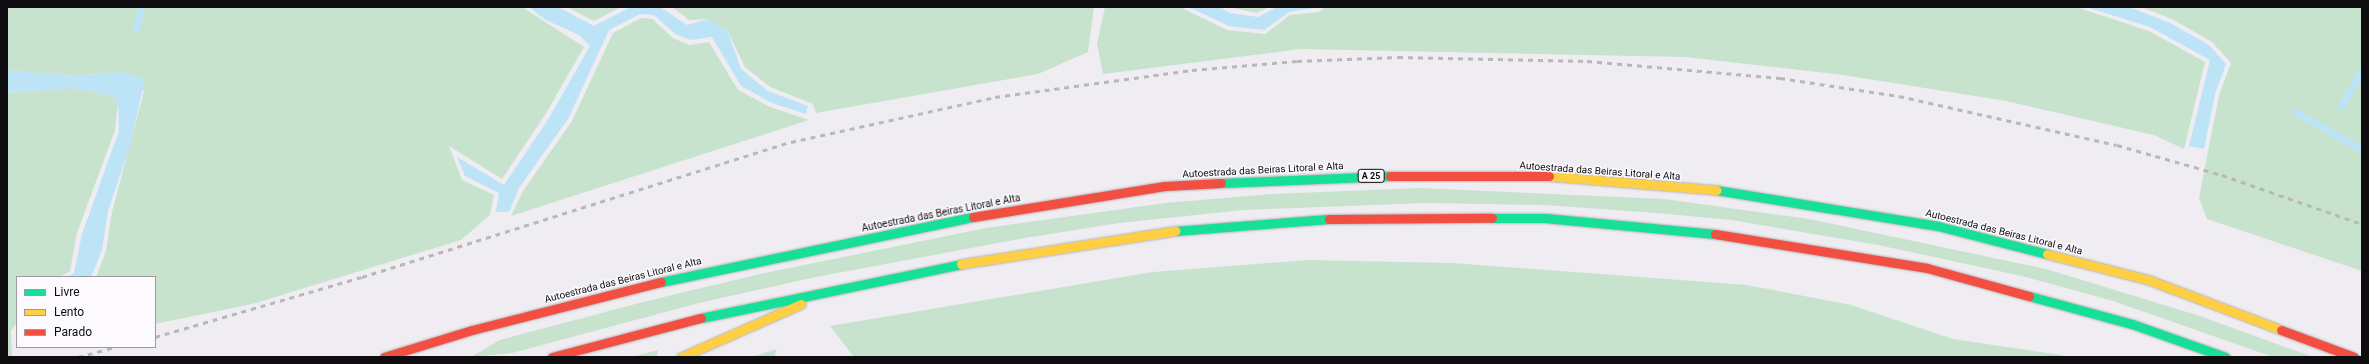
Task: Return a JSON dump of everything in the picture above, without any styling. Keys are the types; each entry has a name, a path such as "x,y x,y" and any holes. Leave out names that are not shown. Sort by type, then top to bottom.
{"highway":[{"name":"Autoestrada das Beiras Litoral e Alta","path":"384,357 472,330 719,267 987,214 1165,186 1360,176 1541,175 1744,194 1938,226 2149,280 2354,357"},
{"path":"552,357 729,310 1004,255 1171,231 1360,217 1545,218 1737,236 1927,268 2132,324 2225,357"},
{"path":"681,357 831,290"}],"green space":[{"path":"7,7 522,7 584,47 545,115 502,179 449,146 462,180 494,195 490,215 461,240 252,304 156,324 156,276 96,276 106,251 112,212 144,91 122,72 74,76 7,70"},
{"path":"567,7 621,7 594,21"},
{"path":"672,7 1094,7 1088,52 1038,74 816,113 813,104 770,87 745,67 727,30 708,19 689,20"},
{"path":"1105,7 1180,7 1227,30 1265,34 1290,15 1319,12 1326,7 2076,7 2149,31 2205,62 2184,149 2154,135 2006,101 1843,75 1685,57 1301,49 1103,74 1097,44"},
{"path":"1228,7 1269,7 1257,13"},
{"path":"2141,7 2362,7 2362,271 2207,219 2199,198 2219,95 2231,63 2212,42 2172,19"},
{"path":"641,18 652,19 673,38 689,45 709,42 738,90 770,107 809,120 511,216 523,191 572,121 613,33"},
{"path":"69,88 111,95 118,102 115,130 77,233 70,271 62,276 16,276 16,324 11,331 12,357 7,357 7,93"},
{"path":"1419,188 1664,199 1809,219 2046,269 2200,316 2313,357 2273,357 2113,301 2022,276 1878,245 1731,220 1656,213 1546,205 1425,203 1244,210 1119,223 1025,238 816,277 699,303 512,353 471,357 500,340 643,302 760,274 986,228 1165,203 1273,194"},
{"path":"1307,260 1452,263 1747,285 1851,305 1953,339 2074,357 854,357 830,326 1153,272"},
{"path":"777,349 774,357 751,357"},
{"path":"658,350 657,357 632,357"}],"water":[{"path":"529,7 558,7 594,26 631,7 660,7 687,25 708,19 727,30 741,69 768,91 808,106 806,114 772,103 741,86 712,37 690,40 675,34 654,15 640,14 609,30 568,119 519,188 509,212 496,212 499,193 465,176 457,157 504,185 549,118 590,46 579,35 546,20"},
{"path":"1189,7 1220,7 1230,13 1258,17 1277,7 1319,7 1289,12 1264,30 1229,26"},
{"path":"2086,7 2129,7 2170,23 2209,45 2226,64 2215,94 2204,149 2189,146 2210,60 2150,27"},
{"path":"7,70 74,76 122,72 145,79 129,149 108,211 102,250 91,276 70,276 74,273 82,234 119,131 118,102 111,95 69,88 7,93"}],"waterway":[{"path":"136,29 141,7"},
{"path":"2341,106 2362,70"},
{"path":"2296,112 2362,150"}],"railway":[{"path":"156,337 362,277 791,142 995,97 1192,70 1297,61 1398,57 1587,61 1780,78 1899,96 2117,145 2222,175 2362,224"},
{"path":"78,357 112,348"}],"traffic: fast":[{"path":"1221,183 1390,176"},
{"path":"1716,190 1938,226 2047,254"},
{"path":"661,282 973,217"},
{"path":"1492,218 1545,218 1715,234"},
{"path":"1175,231 1329,219"},
{"path":"701,318 961,264"},
{"path":"2029,296 2132,324 2225,357"}],"traffic: slow":[{"path":"1549,176 1716,190"},
{"path":"961,264 1175,231"},
{"path":"2047,254 2149,280 2281,330"},
{"path":"681,357 801,304"}],"traffic: jam":[{"path":"1390,176 1549,176"},
{"path":"973,217 1165,186 1221,183"},
{"path":"1329,219 1492,218"},
{"path":"1715,234 1927,268 2029,296"},
{"path":"384,357 472,330 661,282"},
{"path":"552,357 701,318"},
{"path":"2281,330 2354,357"}]}
